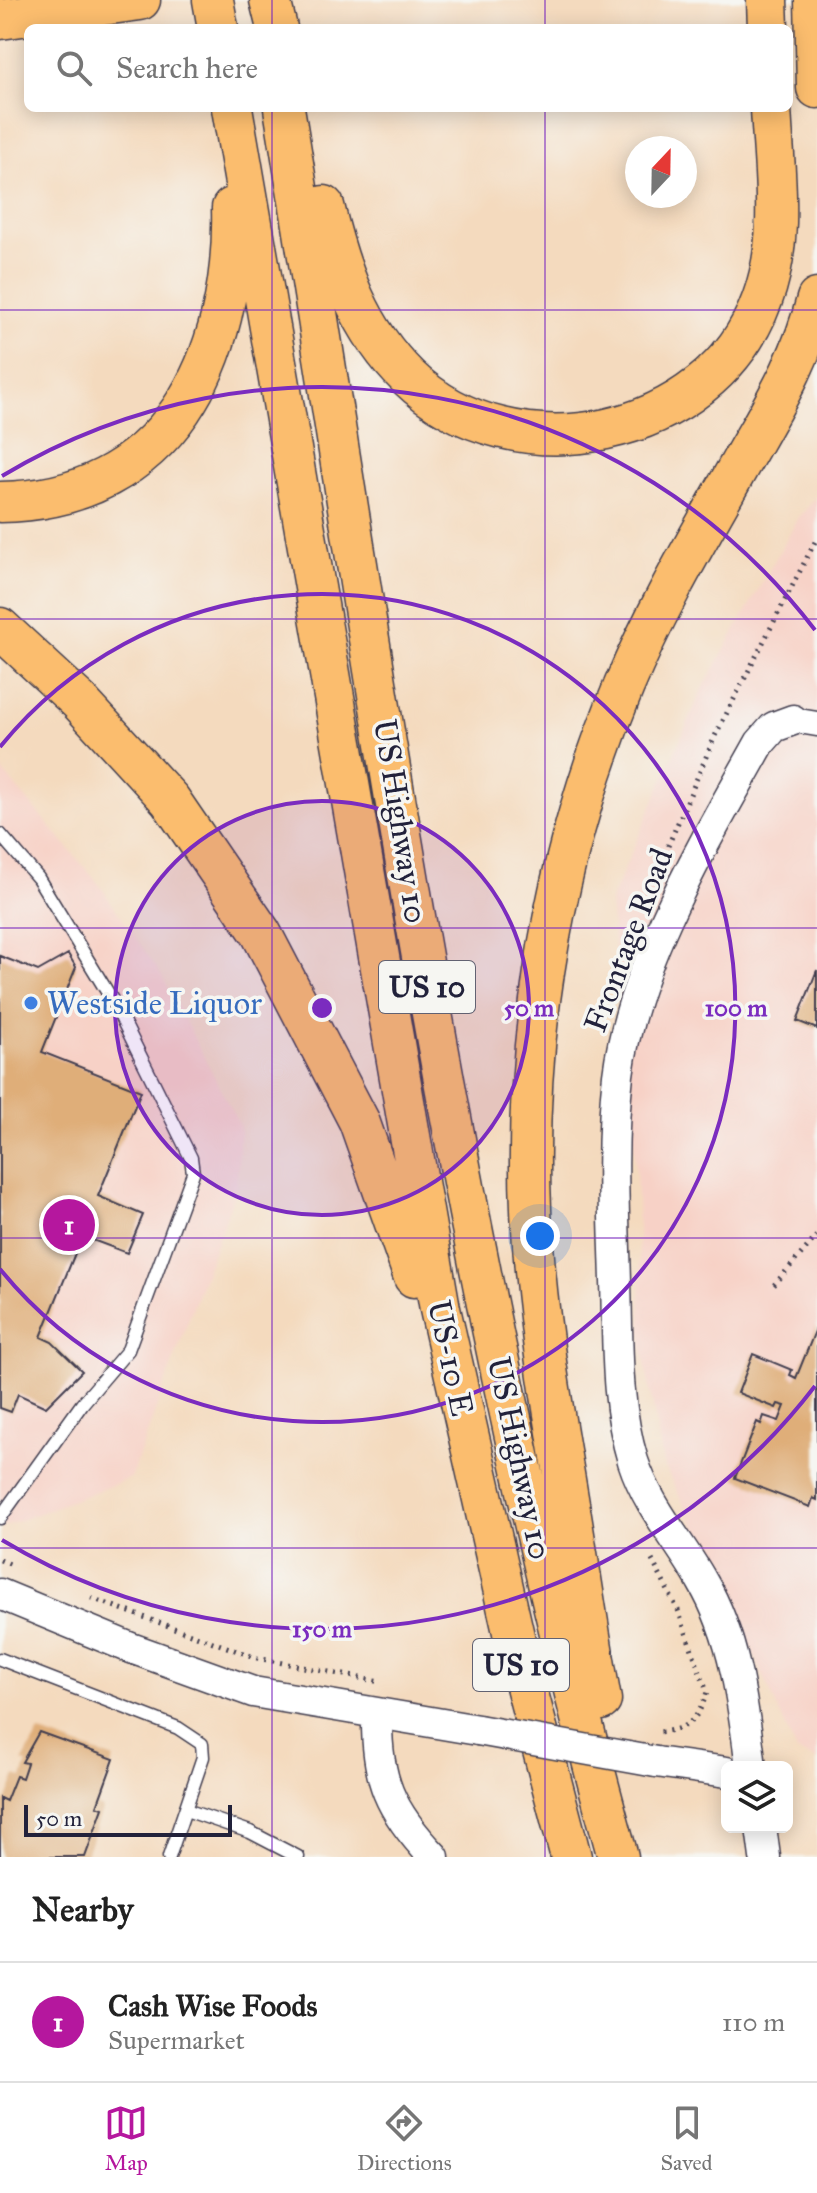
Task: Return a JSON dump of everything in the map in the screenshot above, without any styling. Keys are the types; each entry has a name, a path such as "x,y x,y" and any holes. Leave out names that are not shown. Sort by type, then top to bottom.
{"highway":[{"path":"213,0 217,24"},
{"path":"268,0 271,24"},
{"path":"268,0 276,24"},
{"path":"767,0 768,24"},
{"path":"815,0 817,88"},
{"path":"0,19 132,1"},
{"path":"0,502 44,498 103,478 132,462 155,441 197,390 221,323 230,275 233,210 225,112"},
{"name":"US Highway 10","path":"233,112 361,853"},
{"name":"US Highway 10","path":"285,112 427,991 506,1405 582,1723 618,1857"},
{"path":"299,112 344,278 365,323 388,355 409,378 460,413 523,433 554,436 611,430 663,409 713,372 750,326 769,280 774,253 771,112"},
{"path":"631,1857 594,1659 535,1269 531,1117 540,991 549,936 575,824 617,704 664,600 782,396 806,344 817,299"},
{"path":"0,628 79,701 170,800 238,898 287,978 359,1121 427,1316 476,1472"},
{"name":"US-10 E","path":"361,853 420,1202 476,1472 520,1663 571,1857"}],"street":[{"name":"Frontage Road","path":"750,1761 744,1710 731,1653 717,1613 704,1583 650,1501 620,1412 614,1234 616,1109 626,1033 681,890 760,743 774,727 805,722"},
{"path":"0,1594 220,1682 253,1692 721,1771"},
{"path":"377,1715 376,1758 387,1793 434,1857"},
{"path":"762,1833 765,1857"}],"lane":[{"path":"0,834 38,878 114,1003 191,1158 193,1173 128,1350 82,1404 0,1518"},
{"path":"0,1659 193,1735 202,1744 203,1757 169,1857"},
{"path":"186,1810 250,1832 298,1857"}],"path":[{"path":"664,857 703,761 817,538"},
{"path":"774,1285 817,1236"},
{"path":"648,1552 678,1610 707,1692 693,1723 678,1730 649,1732"},
{"path":"0,1560 25,1571"},
{"path":"90,1597 257,1658 389,1684"}],"shaded area":[{"path":"817,497 817,1760 797,1752 710,1557 663,1463 642,1345 636,1170 610,902 701,692 799,517"},
{"path":"0,768 98,883 162,976 240,1126 237,1186 131,1478 0,1528"}],"building":[{"path":"68,954 76,967 42,1052 141,1091 98,1196 143,1215 127,1253 82,1236 41,1337 52,1342 82,1371 46,1407 18,1394 11,1412 0,1408 0,956 38,971"},
{"path":"817,970 817,1029 797,1021"},
{"path":"817,1326 817,1500 813,1498 810,1507 735,1478 757,1422 761,1424 764,1416 779,1421 785,1406 778,1404 776,1408 738,1393 753,1354 792,1370 790,1375 796,1378"},
{"path":"39,1732 114,1759 97,1806 103,1808 85,1857 0,1857 0,1798 6,1801 16,1776 22,1778 27,1763 22,1762"}],"place":[{"name":"Westside Liquor","path":"31,1003"},
{"name":"Cash Wise Foods","path":"69,1225"}]}
